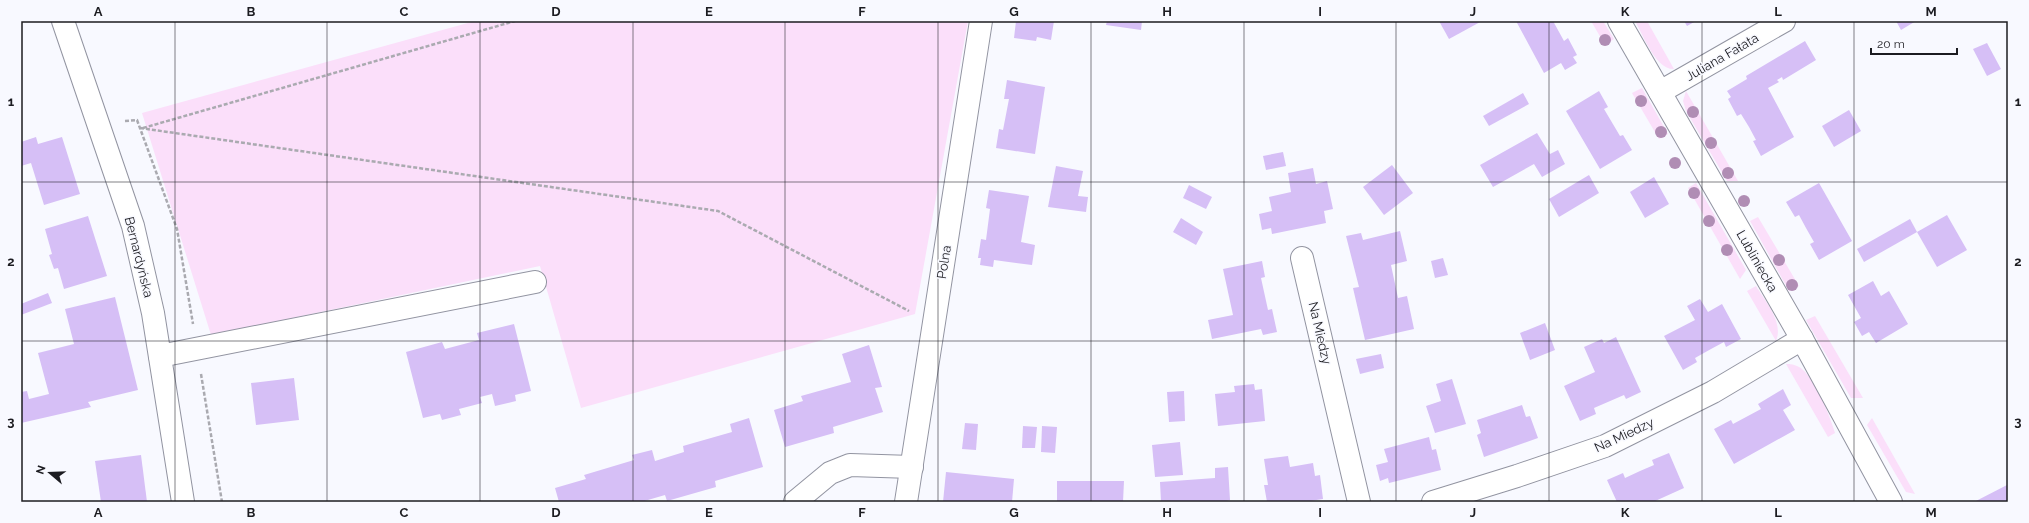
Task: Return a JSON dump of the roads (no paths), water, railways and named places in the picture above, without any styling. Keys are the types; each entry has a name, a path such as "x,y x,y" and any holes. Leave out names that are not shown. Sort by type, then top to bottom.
{"street":[{"name":"Bernardyńska","path":"63,21 133,226 153,313 183,502"},
{"name":"Polna","path":"906,502 981,21"},
{"name":"Lubliniecka","path":"1619,21 1802,339 1891,502"},
{"name":"Juliana Fałata","path":"1660,92 1784,21"},
{"name":"Na Miedzy","path":"1302,258 1359,502"},
{"path":"160,356 535,282"},
{"name":"Na Miedzy","path":"1433,502 1517,476 1605,446 1713,392 1802,339"},
{"path":"795,502 830,473 850,465 912,467"}]}
